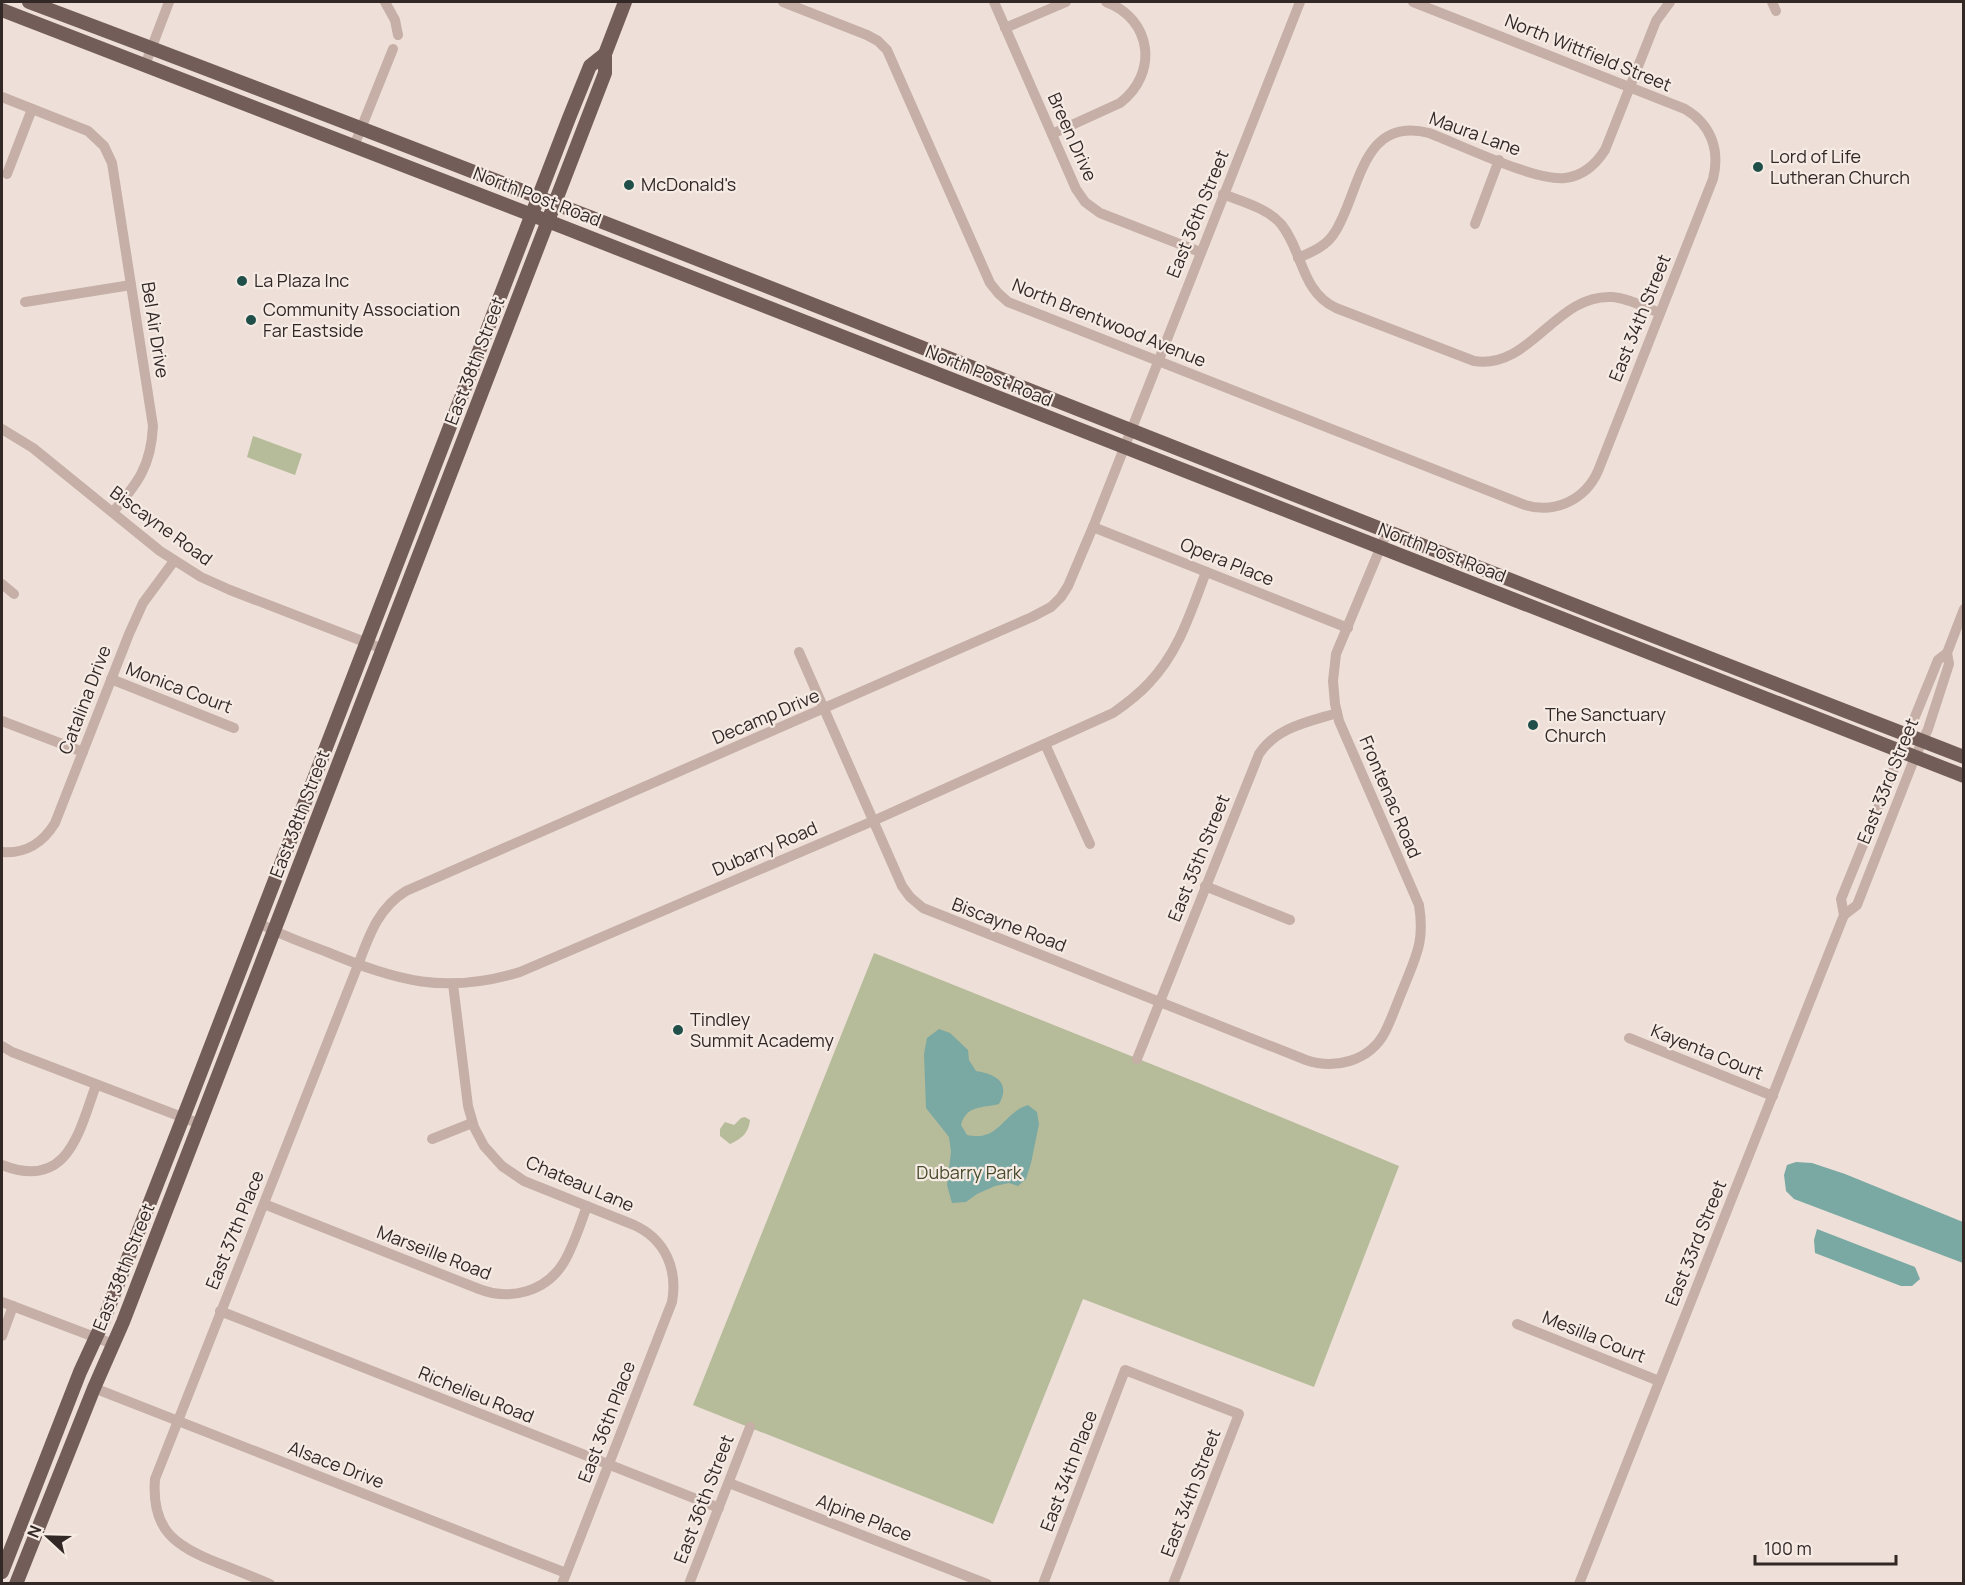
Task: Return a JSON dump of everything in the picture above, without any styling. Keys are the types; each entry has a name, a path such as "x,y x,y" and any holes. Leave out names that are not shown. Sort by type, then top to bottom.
{"main road":[{"name":"North Post Road","path":"29,2 538,198 1128,440 1380,548 1964,776"},
{"name":"East 38th Street","path":"16,1584 200,1124 549,221 605,73 605,54 626,2"},
{"name":"North Post Road","path":"2,10 549,221 1128,440 1387,532 1964,757"},
{"name":"East 38th Street","path":"2,1572 259,923 590,66 605,54"}],"street":[{"path":"145,66 169,2"},
{"path":"385,2 395,20 398,34"},
{"name":"North Brentwood Avenue","path":"783,2 871,37 890,53 990,283 998,293 1015,306 1525,505 1551,508 1568,503"},
{"name":"Breen Drive","path":"994,2 1076,189 1090,207 1200,252"},
{"path":"1005,28 1066,2"},
{"path":"1052,134 1120,103 1140,81 1146,57 1141,34 1129,16 1106,2"},
{"name":"East 36th Street","path":"1128,440 1300,2"},
{"name":"North Wittfield Street","path":"1413,2 1689,111 1698,118 1710,134"},
{"path":"1630,87 1656,21 1670,2"},
{"path":"354,146 393,49"},
{"name":"Maura Lane","path":"1298,258 1318,249 1334,234 1372,148 1390,135 1405,131 1425,131 1543,177 1564,178 1588,169 1600,157 1609,142 1630,87"},
{"path":"2,97 32,109 7,174"},
{"name":"Bel Air Drive","path":"32,109 92,134 110,157 113,169 153,435 144,471 112,512"},
{"name":"East 34th Street","path":"1568,503 1586,490 1596,475 1713,180 1717,159 1710,134"},
{"path":"1475,224 1499,160"},
{"path":"1223,194 1273,216 1286,232 1315,292 1331,306 1474,361 1492,362 1510,356 1572,307 1592,299 1617,298 1660,313"},
{"path":"26,302 131,285"},
{"name":"Biscayne Road","path":"2,429 33,448 174,561 221,587 383,649"},
{"name":"Decamp Drive","path":"358,965 377,919 390,902 406,891 1044,612 1061,597 1068,586 1128,440"},
{"name":"Opera Place","path":"1093,527 1348,628"},
{"name":"Frontenac Road","path":"1351,1061 1371,1049 1385,1031 1419,948 1422,926 1419,905 1337,713 1333,681 1339,646 1387,532"},
{"name":"Catalina Drive","path":"2,852 27,849 42,840 55,823 143,603 174,561"},
{"name":"Dubarry Road","path":"259,923 358,965 409,981 453,984 484,981 520,972 873,820 1113,713 1147,686 1164,666 1179,639 1206,572"},
{"path":"2,584 14,594"},
{"name":"East 33rd Street","path":"1844,915 1841,899 1938,660 1947,653 1964,609"},
{"name":"Biscayne Road","path":"799,652 902,886 910,897 923,908 1310,1062 1328,1065 1351,1061"},
{"name":"East 33rd Street","path":"1579,1584 1844,915 1857,905 1922,741 1949,664 1947,653"},
{"name":"Monica Court","path":"111,679 234,728"},
{"name":"East 35th Street","path":"1137,1059 1261,751 1288,728 1337,713"},
{"path":"2,721 83,752"},
{"path":"1045,744 1090,844"},
{"path":"1205,886 1290,920"},
{"name":"East 37th Place","path":"270,1584 184,1548 168,1533 156,1510 154,1488 156,1475 358,965"},
{"name":"Chateau Lane","path":"453,984 468,1106 472,1123 484,1146 509,1172 532,1185 634,1225 649,1234 662,1247 673,1271"},
{"name":"Kayenta Court","path":"1629,1038 1773,1096"},
{"path":"2,1046 96,1085 200,1124"},
{"path":"2,1165 16,1170 34,1171 46,1168 65,1156 73,1146 96,1085"},
{"path":"432,1139 472,1123"},
{"name":"Marseille Road","path":"264,1204 479,1289 505,1295 530,1290 546,1282 555,1273 568,1255 587,1206"},
{"name":"East 36th Place","path":"564,1578 672,1302 673,1271"},
{"path":"2,1302 113,1344"},
{"path":"2,1336 13,1306"},
{"name":"Richelieu Road","path":"220,1311 719,1508"},
{"name":"Mesilla Court","path":"1516,1324 1659,1381"},
{"name":"East 34th Street","path":"1125,1370 1239,1414 1173,1584"},
{"name":"East 34th Place","path":"1043,1584 1125,1370"},
{"name":"Alsace Drive","path":"94,1388 564,1578"},
{"name":"East 36th Street","path":"689,1584 750,1427"},
{"name":"Alpine Place","path":"729,1482 987,1584"}],"green space":[{"path":"253,436 302,454 295,475 247,457"},
{"name":"Dubarry Park","path":"874,953 1399,1166 1314,1387 1083,1299 993,1524 693,1405"},
{"path":"745,1117 750,1120 749,1124 746,1132 738,1140 730,1144 720,1136 720,1129 725,1122 734,1125"}],"water":[{"path":"939,1029 950,1033 968,1050 969,1060 976,1071 990,1074 1002,1085 1002,1097 999,1104 976,1108 963,1119 961,1125 967,1135 978,1136 994,1131 1012,1114 1028,1105 1037,1112 1039,1124 1031,1163 1026,1179 1018,1186 1009,1183 995,1186 966,1202 952,1203 947,1185 951,1152 949,1137 926,1108 924,1054 927,1038"},
{"path":"1796,1162 1812,1163 1845,1174 1963,1222 1963,1263 1794,1199 1786,1191 1784,1175 1787,1165"},
{"path":"1817,1229 1915,1267 1920,1279 1912,1286 1901,1286 1815,1253 1814,1240"}],"place":[{"name":"Lord of Life Lutheran Church","path":"1758,167"},
{"name":"McDonald's","path":"629,185"},
{"name":"La Plaza Inc","path":"242,281"},
{"name":"Community Association Far Eastside","path":"251,320"},
{"name":"The Sanctuary Church","path":"1533,725"},
{"name":"Tindley Summit Academy","path":"678,1030"}]}
